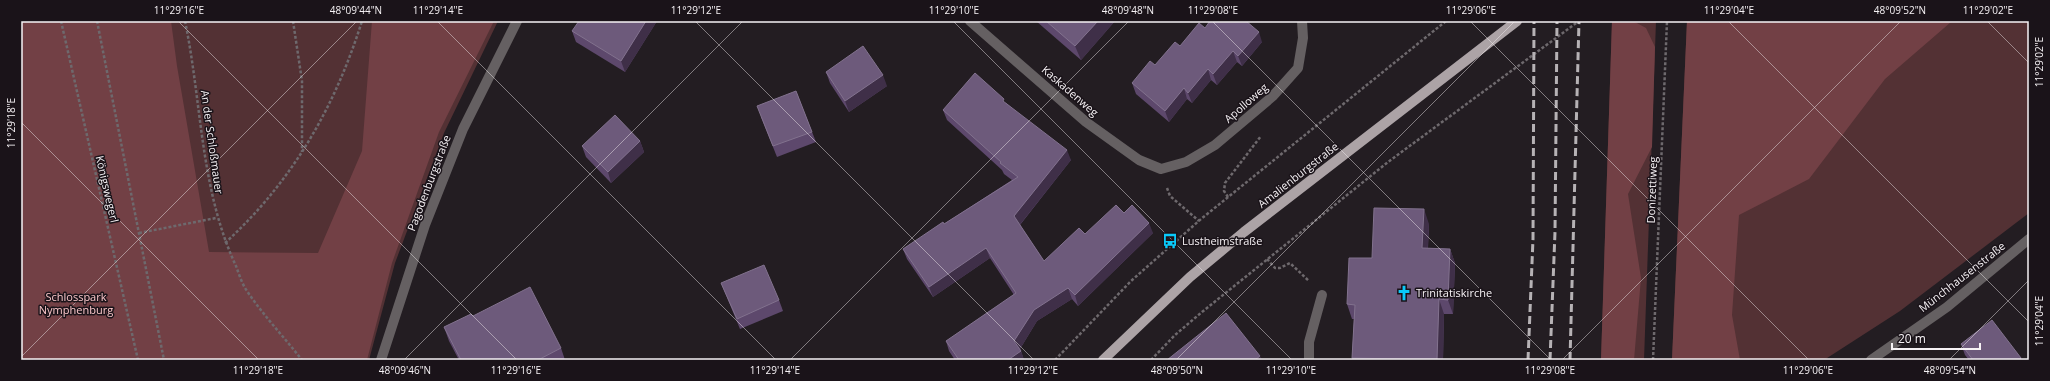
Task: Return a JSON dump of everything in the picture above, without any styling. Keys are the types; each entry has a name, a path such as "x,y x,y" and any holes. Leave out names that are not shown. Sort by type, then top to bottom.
{"main road":[{"name":"Amalienburgstraße","path":"1103,360 1190,277 1244,232 1517,21"}],"street":[{"name":"Pagodenburgstraße","path":"381,360 425,225 463,129 517,21"},
{"name":"Kaskadenweg","path":"970,21 1086,122 1139,160 1161,168"},
{"name":"Apolloweg","path":"1161,168 1186,162 1215,145 1273,96 1298,68 1303,38 1302,21"},
{"name":"Münchhausenstraße","path":"1871,360 1947,306 2029,239"},
{"path":"1309,360 1309,342 1322,294"}],"path":[{"name":"Königswegerl","path":"61,21 138,360"},
{"path":"97,21 164,360"},
{"name":"An der Schloßmauer","path":"186,21 193,61 205,164 216,218 225,243 247,291 302,360"},
{"path":"293,21 302,81 302,153"},
{"path":"225,243 244,225 280,184 312,139 334,95 352,52 362,21"},
{"path":"1055,360 1131,281 1199,221 1446,21"},
{"path":"1151,360 1175,335 1267,258 1388,162 1579,21"},
{"name":"Donizettiweg","path":"1653,360 1667,21"},
{"path":"1228,197 1224,191 1225,183 1265,130"},
{"path":"1161,168 1170,196 1199,221"},
{"path":"139,234 216,218"},
{"path":"1267,258 1275,268 1280,268 1290,262 1322,294"}],"green space":[{"name":"Schlosspark Nymphenburg","path":"21,21 498,21 444,133 395,263 369,360 21,360"},
{"name":"Schlosspark Nymphenburg","path":"21,21 171,21 177,66 209,252 318,253 362,151 372,21 494,21 439,132 392,263 367,360 21,360"},
{"path":"1612,21 1656,21 1644,360 1601,360"},
{"path":"1612,21 1633,21 1646,28 1655,47 1652,147 1628,194 1641,278 1634,360 1601,360"},
{"path":"1687,21 2029,21 2029,213 1900,311 1824,360 1672,360"},
{"path":"1687,21 1951,22 1885,79 1809,179 1739,215 1732,315 1740,360 1672,360"}],"building":[{"path":"579,21 646,21 621,61 572,31"},
{"path":"1046,21 1098,21 1075,46"},
{"path":"1210,21 1246,21 1259,32 1238,56 1233,51 1213,74 1208,69 1188,93 1184,88 1165,111 1132,83 1150,61 1155,65 1175,42 1180,46 1199,23 1205,28"},
{"path":"863,46 883,75 845,101 826,72"},
{"path":"975,73 1004,99 1003,101 1067,150 1014,216 1044,261 1079,228 1085,234 1116,205 1124,213 1132,205 1149,223 1075,295 1068,288 1034,310 1014,341 1021,351 1008,360 959,360 946,341 1016,293 986,248 929,287 903,249 943,222 944,224 1018,177 1000,163 1001,162 943,110"},
{"path":"796,91 812,132 773,146 757,106"},
{"path":"615,115 640,141 608,172 582,146"},
{"path":"1374,208 1424,209 1422,248 1450,249 1448,300 1439,299 1437,360 1352,358 1355,305 1347,304 1349,258 1372,258"},
{"path":"764,265 779,300 737,319 721,283"},
{"path":"530,287 561,348 538,360 461,360 444,327 471,314 473,316"},
{"path":"1226,313 1260,356 1255,360 1167,360"},
{"path":"1992,320 2021,358 2019,360 1973,360 1961,344"}],"railway":[{"path":"1528,360 1533,239 1534,21"},
{"path":"1550,360 1555,232 1557,21"},
{"path":"1570,360 1579,21"}],"place":[{"name":"Lustheimstraße","path":"1170,241"},
{"name":"Trinitatiskirche","path":"1404,293"}]}
